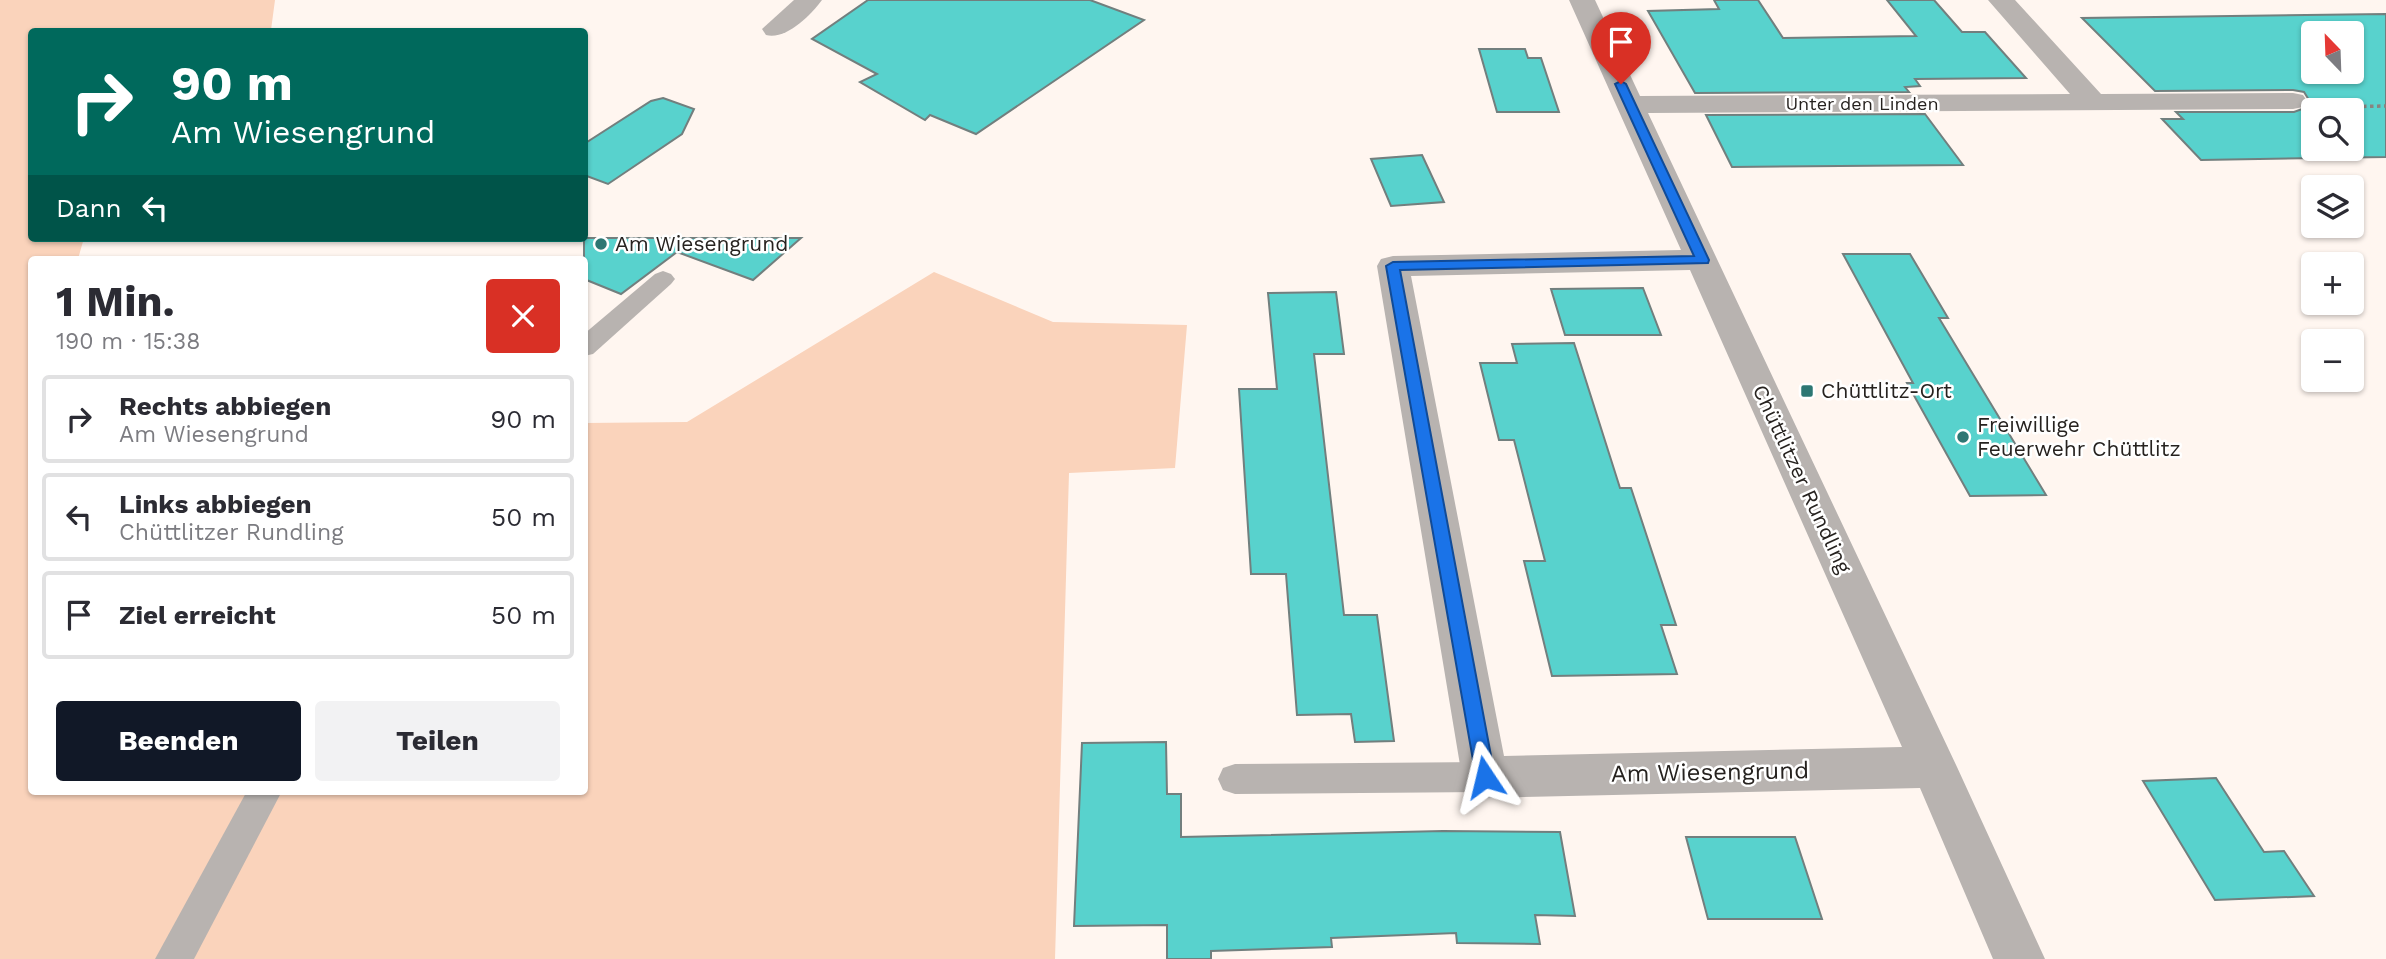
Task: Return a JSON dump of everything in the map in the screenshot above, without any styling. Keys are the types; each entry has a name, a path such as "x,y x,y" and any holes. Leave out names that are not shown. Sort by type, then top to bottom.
{"street":[{"path":"775,29 809,0"},
{"name":"Chüttlitzer Rundling","path":"1583,0 2019,959"},
{"path":"2001,0 2093,102"},
{"name":"Unter den Linden","path":"1630,105 2293,101"},
{"path":"1485,777 1393,266 1703,260"},
{"name":"Am Wiesengrund","path":"1485,777 1934,767"}],"lane":[{"path":"588,345 663,279"},
{"name":"Am Wiesengrund","path":"1235,779 1485,777"},
{"path":"174,959 263,795"}],"path":[{"path":"2293,101 2317,107 2386,106"}],"shaded area":[{"path":"0,0 275,0 271,28 28,28 28,242 83,242 79,256 28,256 28,795 588,795 588,423 687,422 934,272 1053,322 1187,325 1175,468 1069,473 1055,959 0,959"}],"building":[{"path":"868,0 1090,0 1144,20 976,134 930,115 925,120 860,82 877,74 812,39"},
{"path":"1714,0 1758,0 1783,38 1916,36 1887,0 1934,0 1962,32 1985,32 2026,78 1915,79 1920,86 1905,87 1909,92 1695,93 1648,11 1719,9"},
{"path":"2386,14 2386,157 2364,157 2364,98 2308,98 2304,92 2293,90 2155,91 2082,18"},
{"path":"1479,49 1525,49 1528,58 1541,58 1559,112 1497,112"},
{"path":"663,98 694,109 682,134 608,184 588,176 588,141 651,101"},
{"path":"2301,109 2301,158 2201,160 2162,119 2183,119 2176,112 2294,112"},
{"path":"1925,114 1963,165 1732,167 1706,115"},
{"path":"1422,155 1444,202 1391,206 1371,159"},
{"path":"588,238 801,238 753,280 677,252 621,294 588,281 588,256 584,256 584,242 588,242"},
{"path":"1843,254 1910,254 1948,318 1939,318 2046,495 1970,496 1907,383 1913,383"},
{"path":"1643,288 1661,335 1565,335 1551,289"},
{"path":"1336,292 1344,354 1314,354 1344,615 1377,615 1394,741 1355,742 1351,714 1297,715 1286,574 1251,574 1239,389 1277,389 1268,293"},
{"path":"1574,343 1620,488 1631,488 1676,625 1661,625 1677,674 1552,676 1524,561 1545,561 1514,440 1499,440 1480,363 1517,363 1512,344"},
{"path":"1166,742 1167,794 1181,794 1181,837 1443,831 1560,832 1575,916 1535,915 1540,944 1457,943 1456,933 1331,938 1332,947 1211,951 1211,959 1167,959 1167,925 1074,926 1082,743"},
{"path":"2216,778 2264,852 2284,851 2314,896 2215,900 2143,781"},
{"path":"1686,837 1795,837 1822,919 1708,919"}],"place":[{"name":"Am Wiesengrund","path":"601,244"},
{"name":"Chüttlitz-Ort","path":"1807,391"},
{"name":"Freiwillige Feuerwehr Chüttlitz","path":"1963,437"}],"route":[{"path":"1485,777 1393,266 1703,260 1621,84"}]}
